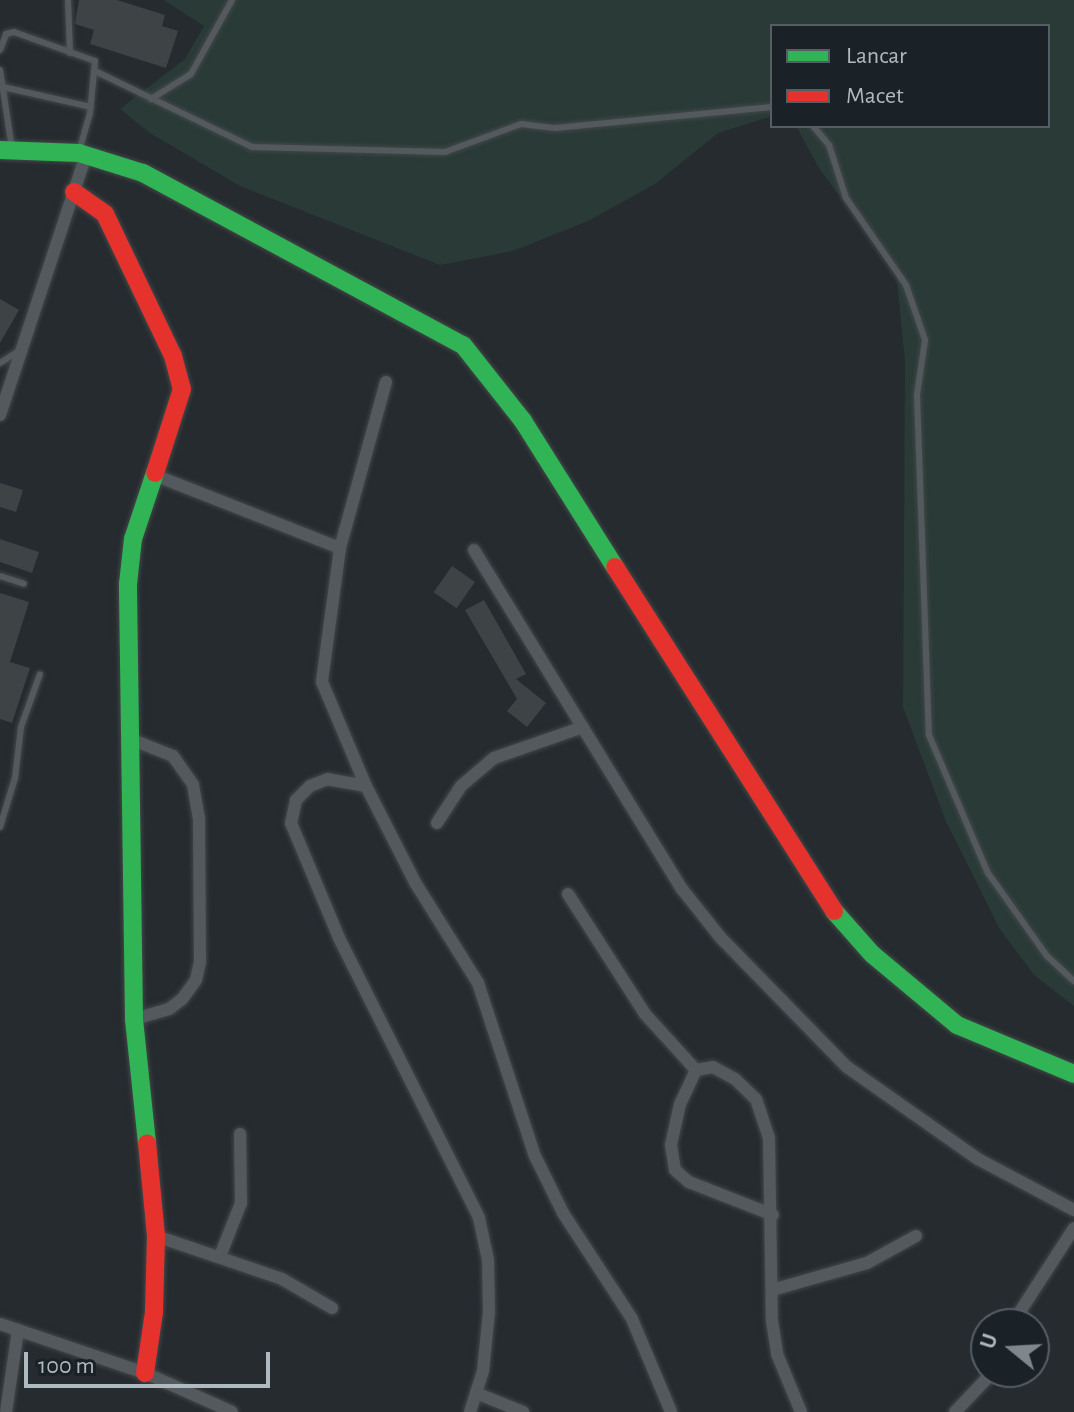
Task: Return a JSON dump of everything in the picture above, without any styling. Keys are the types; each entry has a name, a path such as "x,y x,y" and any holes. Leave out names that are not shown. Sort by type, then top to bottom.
{"street":[{"path":"6,149 82,154 143,173 463,345 523,421 829,906 872,954 957,1025 1074,1074"},
{"path":"0,415 74,192 82,154"},
{"path":"74,192 105,214 123,245 181,375 178,403 133,539 128,584 133,740 134,1019 156,1236 154,1312 145,1373"},
{"path":"386,382 340,548 322,682 366,786 416,884 478,983 535,1156 563,1213 632,1319 671,1412"},
{"path":"152,474 340,548"},
{"path":"474,550 682,889 771,993 847,1067 881,1092 978,1159 1074,1210"},
{"path":"437,823 461,786 494,758 583,727"},
{"path":"133,740 157,747 183,767 199,818 196,980 169,1009 134,1019"},
{"path":"366,786 328,779 310,786 296,800 291,823 339,938 479,1218 488,1260 489,1312 470,1412"},
{"path":"568,894 645,1014 696,1070"},
{"path":"696,1070 713,1067 756,1099 769,1138 773,1215 772,1290 777,1354 801,1412"},
{"path":"696,1070 680,1104 671,1145 675,1170 699,1186 773,1215"},
{"path":"220,1256 241,1203 240,1134"},
{"path":"1022,1308 1074,1228"},
{"path":"156,1236 282,1279 332,1308"},
{"path":"772,1290 867,1263 916,1236"},
{"path":"0,1324 145,1373 205,1406 232,1412"},
{"path":"6,1412 18,1330"},
{"path":"955,1412 978,1388"},
{"path":"476,1393 523,1412"}],"lane":[{"path":"68,0 70,53"},
{"path":"151,99 191,74 232,0"},
{"path":"0,50 6,34 14,32 93,59 97,72 82,154"},
{"path":"0,70 6,149"},
{"path":"97,72 252,147 452,150 521,124 555,128 770,107"},
{"path":"3,87 91,107"},
{"path":"815,128 829,145 846,198 906,285 925,340 917,423 929,735 988,873 1047,956 1074,981"},
{"path":"0,363 22,349"},
{"path":"0,576 24,584"},
{"path":"0,827 15,778 21,727 40,674"}],"shaded area":[{"path":"164,0 1074,0 1074,1006 1034,975 999,928 945,819 903,707 905,362 896,270 820,170 797,128 1050,128 1050,24 770,24 770,117 718,133 655,184 588,221 513,251 440,265 240,186 150,133 120,109 185,59 204,26"}],"building":[{"path":"79,0 117,0 165,15 162,26 178,31 166,68 90,44 94,30 75,24"},
{"path":"0,299 19,310 0,343"},
{"path":"0,483 23,490 16,512 0,507"},
{"path":"0,539 39,552 32,573 0,562"},
{"path":"452,566 475,582 457,608 434,592"},
{"path":"0,593 29,602 10,662 30,668 12,723 0,719"},
{"path":"484,600 526,674 516,679 546,703 527,727 507,711 517,699 465,610"}],"traffic: fast":[{"path":"0,150 79,153 143,173 463,345 523,421 615,567"},
{"path":"147,1143 134,1019 128,584 133,539 155,473"},
{"path":"834,911 872,954 957,1025 1074,1074"}],"traffic: jam":[{"path":"74,192 105,214 173,356 182,389 155,473"},
{"path":"615,567 834,911"},
{"path":"145,1373 154,1312 156,1236 147,1143"}]}
